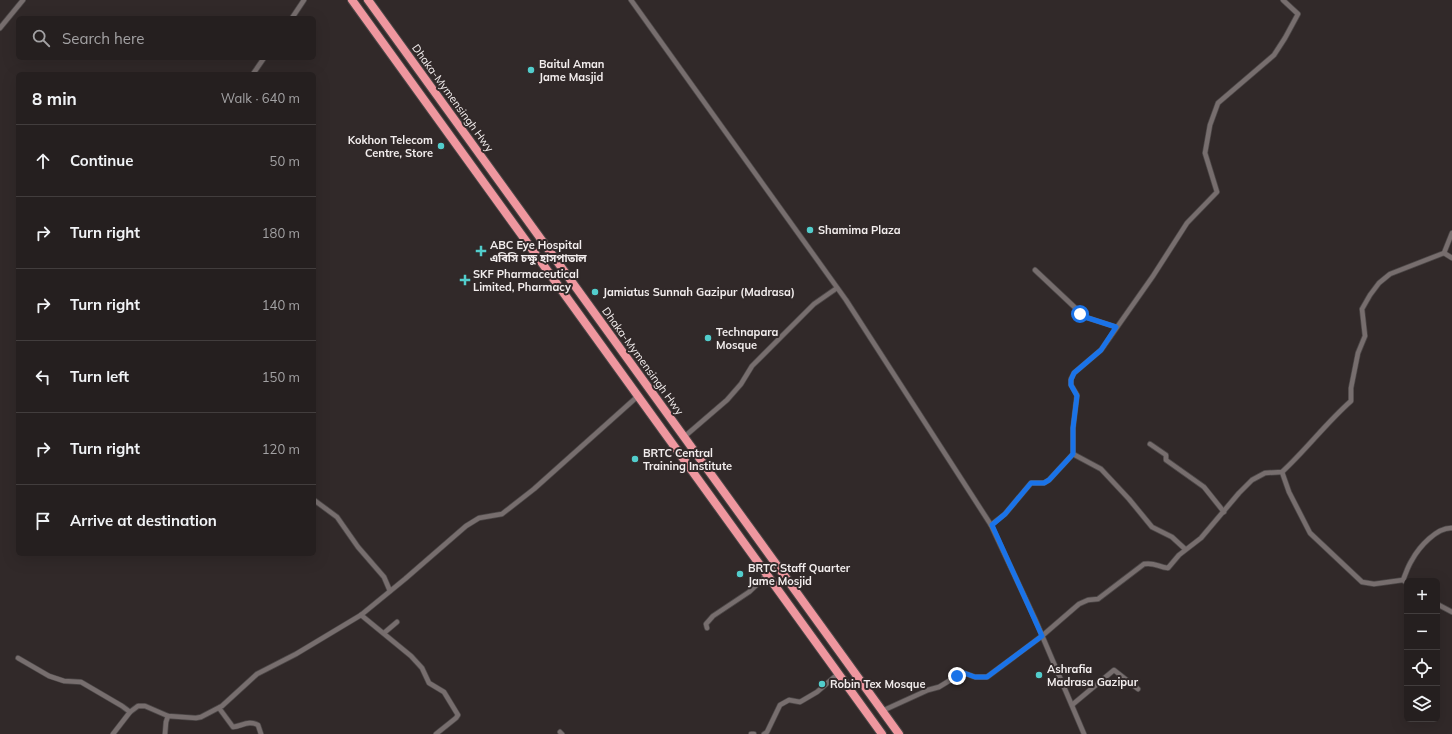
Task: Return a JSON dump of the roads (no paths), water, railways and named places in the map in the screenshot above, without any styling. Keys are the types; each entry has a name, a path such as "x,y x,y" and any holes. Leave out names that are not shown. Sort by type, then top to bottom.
{"highway":[{"path":"352,0 882,734"},
{"name":"Dhaka-Mymensingh Hwy","path":"368,0 899,734"}],"street":[{"path":"0,28 23,0"},
{"path":"293,16 304,0"},
{"path":"992,525 1005,514 1031,483 1044,483 1049,480 1073,454 1073,428 1077,396 1071,385 1071,380 1074,373 1101,350 1188,223 1218,192 1205,153 1210,125 1218,103 1274,55 1285,38 1298,14 1283,0"},
{"path":"633,1 837,288 992,525 1084,734"},
{"path":"254,72 263,60"},
{"path":"882,711 928,690 939,688 964,673 975,677 987,677 1042,636 1079,604 1088,600 1098,599 1144,564 1152,563 1162,568 1168,568 1186,549 1201,538 1252,480 1266,473 1282,472 1297,458 1335,414 1351,401 1351,388 1358,353 1365,336 1362,308 1379,283 1390,274 1444,253 1452,233"},
{"path":"1444,253 1452,258"},
{"path":"1036,270 1085,317 1116,327"},
{"path":"684,437 727,400 742,384 752,366 814,304 837,288"},
{"path":"113,734 130,712 138,706 145,706 168,716 201,717 219,708 257,674 296,654 361,615 466,526 478,518 502,514 518,502 638,396"},
{"path":"1150,444 1166,455 1166,460 1204,487 1224,512"},
{"path":"1073,454 1101,469 1152,527 1172,537 1186,549"},
{"path":"1282,472 1289,492 1310,533 1362,582 1374,584 1404,581"},
{"path":"316,501 337,517 358,547 384,577 390,591"},
{"path":"1406,578 1412,560 1431,536 1443,529 1452,528"},
{"path":"707,628 706,624 713,616 749,592 768,575"},
{"path":"1440,606 1452,612"},
{"path":"361,615 417,662 422,668 429,683 444,692 458,715 436,734"},
{"path":"384,633 397,622"},
{"path":"18,658 49,676 64,681 81,682 130,712"},
{"path":"1072,705 1114,670 1138,689"},
{"path":"764,734 767,732 780,705 789,700 800,702 817,692 839,673"},
{"path":"219,708 233,727 245,723 252,723 258,725 261,734"},
{"path":"165,734 168,716"}],"place":[{"name":"Baitul Aman Jame Masjid","path":"531,70"},
{"name":"Kokhon Telecom Centre, Store","path":"441,146"},
{"name":"Shamima Plaza","path":"810,230"},
{"name":"ABC Eye Hospital এবিসি চক্ষু হাসপাতাল","path":"481,251"},
{"name":"SKF Pharmaceutical Limited, Pharmacy","path":"465,280"},
{"name":"Jamiatus Sunnah Gazipur (Madrasa)","path":"595,292"},
{"name":"Technapara Mosque","path":"708,338"},
{"name":"BRTC Central Training Institute","path":"635,459"},
{"name":"BRTC Staff Quarter Jame Mosjid","path":"740,574"},
{"name":"Ashrafia Madrasa Gazipur","path":"1039,675"},
{"name":"Robin Tex Mosque","path":"822,684"}]}
